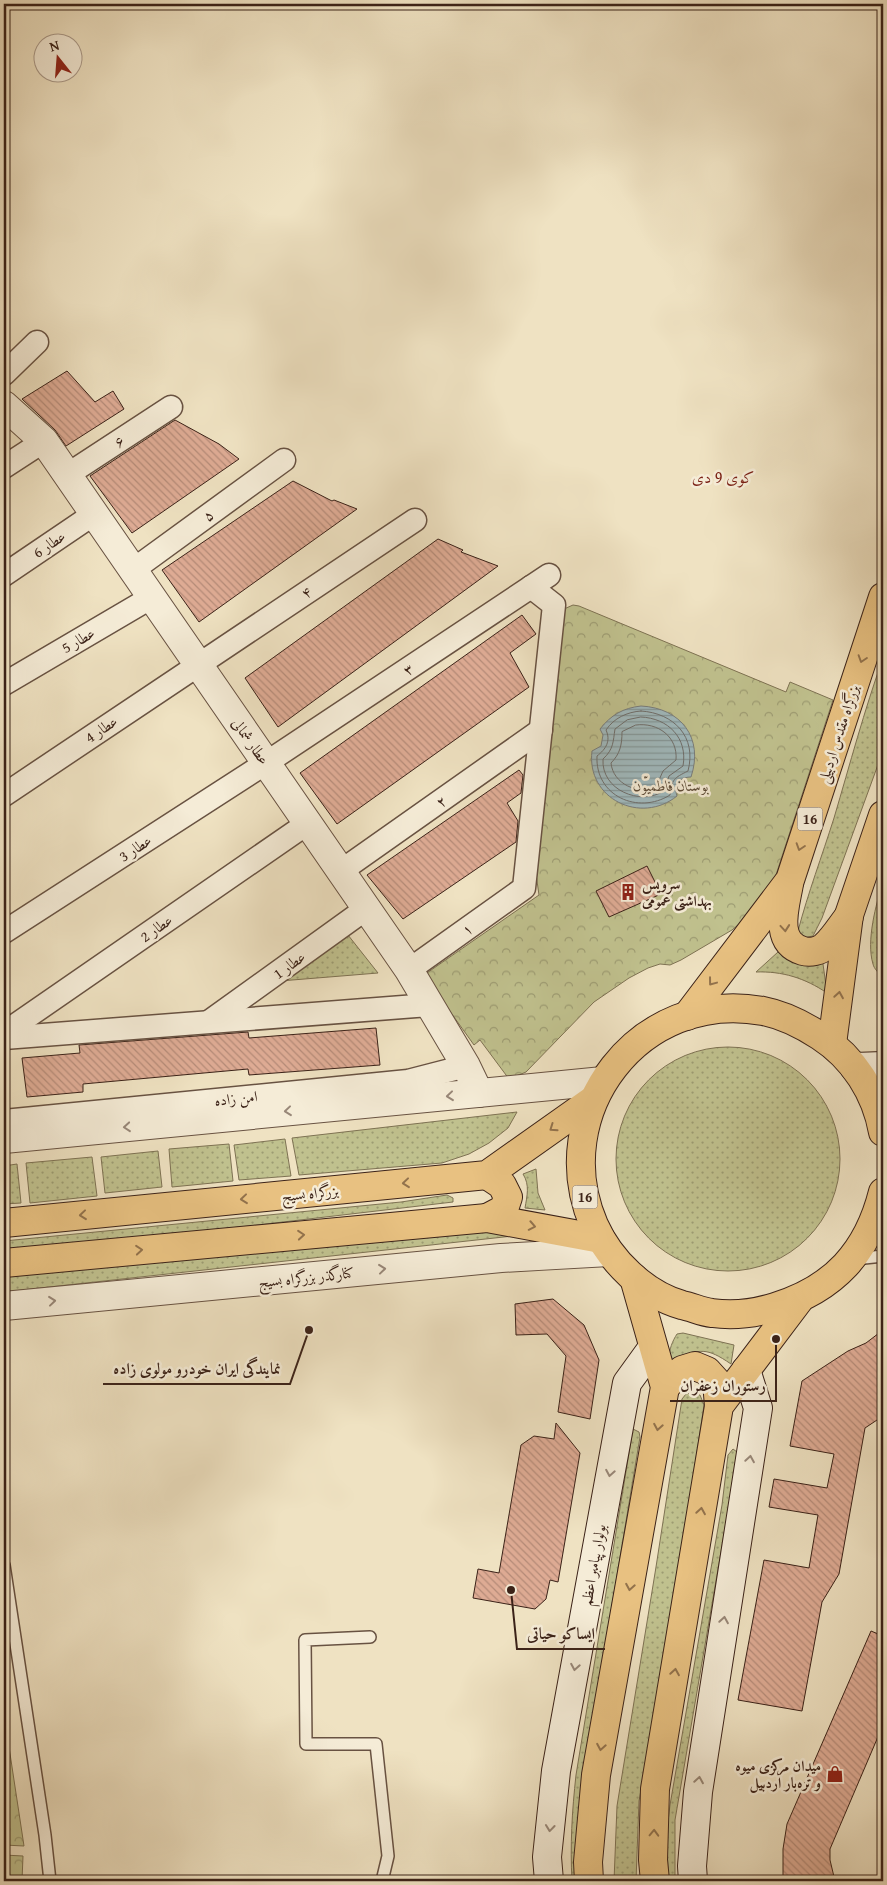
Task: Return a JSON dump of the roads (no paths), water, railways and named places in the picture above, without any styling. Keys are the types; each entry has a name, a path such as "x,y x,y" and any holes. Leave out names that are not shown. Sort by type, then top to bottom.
{"main road":[{"name":"بزرگراه مقدس اردبیلی","path":"687,1016 790,880 883,596"},
{"path":"832,1044 849,915 883,814"},
{"path":"790,880 783,923 786,937 794,948 809,952 824,948 849,915"},
{"name":"16","path":"879,1215 851,1260 827,1283 799,1300 757,1313 713,1313 671,1302 634,1278 605,1246 586,1206 580,1171 582,1135 598,1090 626,1052 654,1031 687,1016 724,1009 763,1011 799,1023 832,1044 872,1077 883,1132"},
{"name":"بزرگراه بسیج","path":"4,1223 487,1175 598,1090"},
{"path":"487,1175 502,1185 508,1197 504,1209 487,1218"},
{"path":"4,1263 487,1218 605,1246"},
{"path":"589,1881 588,1862 596,1775 665,1387 634,1278"},
{"path":"719,1406 799,1300"},
{"path":"655,1881 653,1860 655,1789 719,1406 717,1382 707,1371 694,1366 682,1370 665,1387"}],"street":[{"path":"4,374 37,342"},
{"name":"عطار شمالی","path":"4,405 44,441 367,908 409,970 466,1066 479,1093"},
{"name":"۶","path":"67,475 171,407"},
{"path":"4,468 44,441"},
{"name":"۵","path":"133,570 284,460"},
{"name":"عطار 6","path":"4,575 94,514"},
{"name":"۴","path":"198,664 415,520"},
{"name":"۳","path":"266,763 540,581 554,605 541,730"},
{"name":"عطار 5","path":"4,684 152,597"},
{"name":"عطار 4","path":"4,795 198,664"},
{"name":"۲","path":"341,871 541,730"},
{"name":"۱","path":"409,970 524,888 541,730"},
{"name":"عطار 3","path":"4,932 266,763"},
{"name":"عطار 2","path":"4,1033 308,823"},
{"name":"عطار 1","path":"210,1021 367,908"},
{"path":"4,1038 429,1005"},
{"name":"امن زاده","path":"5,1125 408,1081 466,1066"},
{"path":"5,1125 479,1093 598,1090"},
{"name":"کنارگذر بزرگراه بسیج","path":"4,1306 501,1258 605,1246"},
{"name":"بولوار پیامبر اعظم","path":"549,1881 547,1857 556,1771 627,1384 653,1347"},
{"path":"693,1881 692,1866 698,1792 758,1408 746,1370"}],"lane":[{"path":"851,1260 883,1256"},
{"path":"4,1565 45,1835 50,1881"},
{"path":"370,1638 305,1640 306,1744 376,1744 388,1856 382,1881"}],"water":[{"path":"641,706 668,712 678,719 686,728 694,750 691,777 684,778 678,782 676,788 677,796 663,804 648,808 633,807 619,802 607,794 598,782 592,768 592,751 601,746 603,735 600,729 618,713 629,708"}],"place":[{"name":"سرویس بهداشتی عمومی","path":"628,892"},
{"name":"نمایندگی ایران خودرو مولوی زاده","path":"309,1330"},
{"name":"رستوران زعفران","path":"776,1339"},
{"name":"ایساکو حیاتی","path":"511,1590"},
{"name":"میدان مرکزی میوه و تره‌بار اردبیل","path":"835,1774"}],"district":[{"name":"کوی 9 دی","path":"723,477"}],"park label":[{"name":"بوستان فاطمیّون","path":"671,785"}]}
